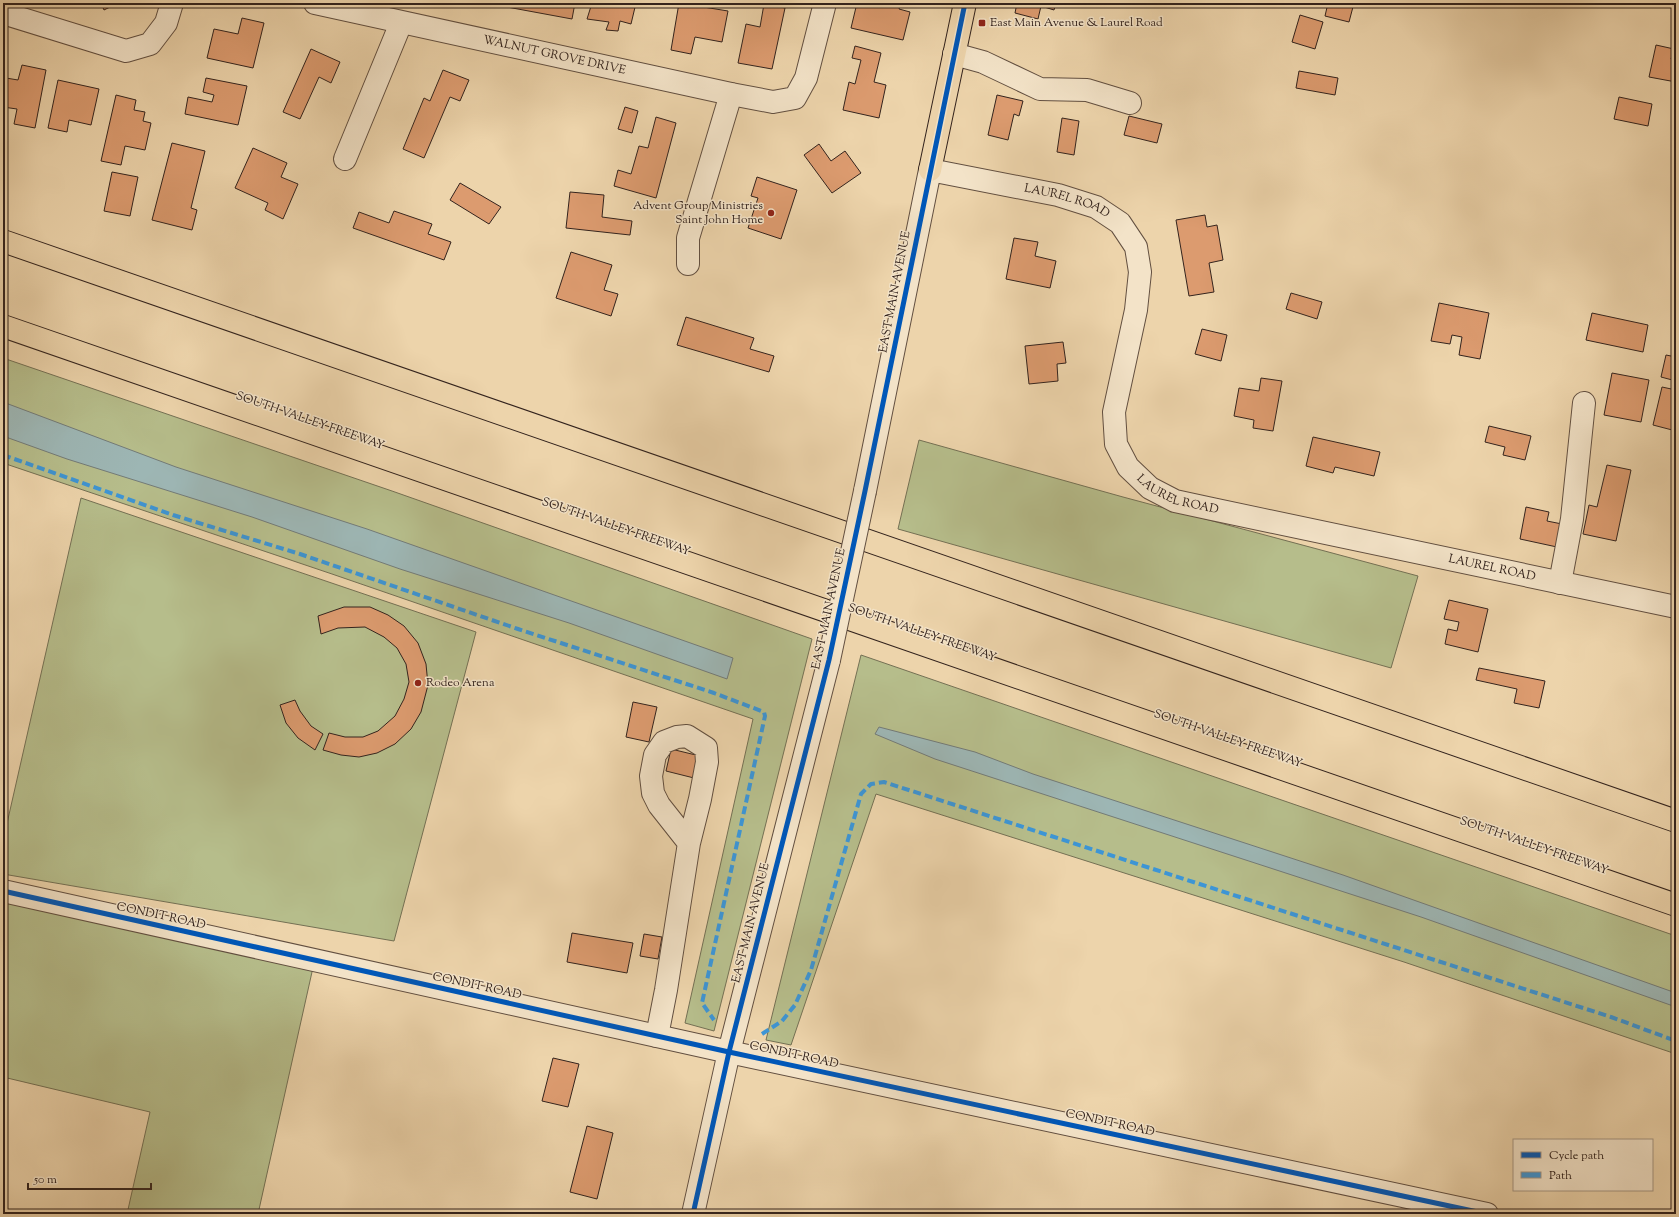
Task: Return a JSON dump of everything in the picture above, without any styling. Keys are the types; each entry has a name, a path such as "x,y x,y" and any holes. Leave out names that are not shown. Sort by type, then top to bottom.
{"main road":[{"name":"EAST MAIN AVENUE","path":"930,170 965,3"},
{"path":"3,241 1676,821"},
{"name":"SOUTH VALLEY FREEWAY","path":"3,326 1676,905"}],"street":[{"path":"3,13 126,51 150,44 166,23 172,3"},
{"name":"WALNUT GROVE DRIVE","path":"315,3 401,23 773,102 795,98 806,78 825,3"},
{"path":"345,159 401,23"},
{"path":"954,54 983,62 1040,89 1087,90 1130,103"},
{"path":"688,264 688,238 731,94"},
{"name":"EAST MAIN AVENUE","path":"693,1214 729,1052 829,660 930,170"},
{"name":"LAUREL ROAD","path":"930,170 1058,195 1096,207 1120,223 1136,247 1140,272 1136,310 1114,412 1116,444 1128,467 1150,488 1175,501 1676,607"},
{"path":"1560,583 1573,512 1584,403"},
{"path":"656,1036 667,983 689,843"},
{"name":"CONDIT ROAD","path":"3,892 729,1052 1487,1214"}],"green space":[{"path":"3,358 392,491 812,639 714,1031 685,1023 753,719 332,574 3,463"},
{"path":"919,440 1123,497 1418,576 1391,668 898,529"},
{"path":"81,498 476,632 394,941 3,874 3,841"},
{"path":"861,655 1676,936 1676,1054 1404,962 876,794 791,1045 766,1040"},
{"path":"3,894 314,963 258,1214 127,1214 150,1112 3,1077"}],"water":[{"path":"3,402 176,467 367,529 733,658 727,679 569,623 400,569 252,517 67,459 3,436"},
{"path":"879,727 975,752 1033,774 1343,875 1676,993 1676,1007 1421,917 935,759 875,734"}],"building":[{"path":"101,3 118,3 104,10"},
{"path":"507,3 575,3 572,19 507,7"},
{"path":"592,3 636,3 631,24 620,21 618,31 606,30 609,22 587,19"},
{"path":"679,3 728,11 722,42 695,37 691,54 671,50"},
{"path":"857,3 876,7 877,3 901,3 899,9 910,12 903,40 851,28"},
{"path":"1017,3 1056,3 1054,10 1041,6 1038,19 1015,13"},
{"path":"1328,3 1354,3 1349,22 1325,16"},
{"path":"764,4 785,8 772,69 738,63 746,24 760,27"},
{"path":"1300,15 1323,22 1315,49 1292,42"},
{"path":"242,18 264,23 253,68 207,58 214,29 238,34"},
{"path":"1656,45 1674,49 1671,59 1676,60 1676,82 1649,77"},
{"path":"855,46 881,53 874,82 886,85 879,118 843,110 849,82 855,84 861,60 852,58"},
{"path":"311,49 340,62 331,83 319,77 300,119 283,112"},
{"path":"22,65 46,70 35,128 14,124 17,109 3,107 3,91 6,78 18,80"},
{"path":"443,70 469,80 460,101 450,97 424,158 403,149 424,98 430,101"},
{"path":"1299,71 1338,78 1335,95 1296,88"},
{"path":"206,78 247,86 238,125 185,114 188,97 212,102 214,95 203,92"},
{"path":"58,80 99,89 91,125 69,120 67,132 48,128"},
{"path":"116,95 136,100 134,110 145,112 143,121 151,123 145,150 125,146 121,165 101,161"},
{"path":"997,95 1023,101 1019,116 1014,114 1008,140 988,135"},
{"path":"1619,97 1652,104 1648,126 1614,119"},
{"path":"625,107 638,111 632,133 618,129"},
{"path":"1129,116 1162,124 1157,143 1124,135"},
{"path":"656,117 676,123 656,198 614,186 618,170 631,174 639,146 648,148"},
{"path":"1062,118 1079,121 1074,155 1057,152"},
{"path":"172,143 205,151 191,208 197,210 192,230 152,220"},
{"path":"819,144 831,161 845,151 861,173 832,193 804,155"},
{"path":"253,148 287,163 281,177 298,184 283,219 265,210 268,203 235,188"},
{"path":"112,172 138,177 130,216 104,211"},
{"name":"Advent Group Ministries Saint John Home","path":"757,177 797,190 781,239 748,228 758,198 751,196"},
{"path":"460,183 501,207 489,224 450,200"},
{"path":"570,192 604,195 602,217 632,221 630,235 566,228"},
{"path":"394,211 432,224 428,234 451,242 444,260 353,228 359,212 389,223"},
{"path":"1205,215 1207,227 1217,225 1223,260 1209,263 1214,292 1189,296 1176,220"},
{"path":"1014,238 1038,242 1035,256 1056,261 1050,288 1006,279"},
{"path":"571,252 612,265 604,290 618,294 611,316 556,298"},
{"path":"1291,293 1322,302 1317,319 1286,309"},
{"path":"1439,303 1489,313 1480,359 1459,355 1462,337 1452,335 1450,344 1431,341"},
{"path":"1592,313 1648,325 1643,352 1586,340"},
{"path":"686,317 754,338 750,349 774,356 769,372 677,345"},
{"path":"1202,329 1227,335 1221,361 1195,354"},
{"path":"1063,342 1066,363 1057,364 1058,381 1029,384 1025,346"},
{"path":"1666,355 1676,357 1676,381 1661,377"},
{"path":"1612,373 1649,380 1641,422 1604,415"},
{"path":"1261,378 1282,381 1273,431 1253,428 1254,420 1234,416 1239,388 1259,391"},
{"path":"1662,387 1676,390 1676,431 1653,425"},
{"path":"1489,426 1531,436 1525,460 1503,455 1505,447 1485,442"},
{"path":"1313,437 1380,452 1374,476 1335,467 1333,473 1306,466"},
{"path":"1607,465 1631,470 1616,541 1583,534 1589,505 1597,507"},
{"path":"1526,507 1549,512 1547,521 1562,524 1557,547 1520,539"},
{"path":"1449,600 1488,609 1478,652 1445,644 1448,629 1457,631 1459,622 1444,619"},
{"name":"Rodeo Arena","path":"344,607 370,607 388,615 404,626 418,643 426,664 428,685 421,712 411,729 395,744 377,753 359,757 341,755 323,750 329,733 345,737 363,737 378,731 395,716 404,699 409,682 406,664 397,648 384,637 365,627 338,628 321,634 318,616"},
{"path":"1479,668 1545,681 1539,708 1514,703 1517,689 1476,680"},
{"path":"295,700 300,711 311,726 323,734 315,750 298,738 286,723 280,705"},
{"path":"633,702 657,707 649,742 626,737"},
{"path":"671,749 704,757 698,779 666,771"},
{"path":"572,933 633,943 627,973 567,962"},
{"path":"644,934 662,937 658,959 640,956"},
{"path":"553,1058 579,1064 568,1107 542,1101"},
{"path":"587,1126 613,1133 597,1199 570,1192"}],"marked path":[{"path":"3,455 173,515 300,554 518,629 714,693 764,712 765,716 702,1003 714,1020"},
{"path":"762,1034 782,1021 795,1005 811,970 861,794 871,784 884,782 1611,1017 1676,1041"}],"cycle path":[{"path":"693,1214 729,1052 829,660 965,3"},
{"path":"3,891 729,1052 1487,1214"}],"place":[{"name":"East Main Avenue & Laurel Road","path":"982,23"},
{"name":"Advent Group Ministries Saint John Home","path":"771,213"},
{"name":"Rodeo Arena","path":"418,683"}]}
